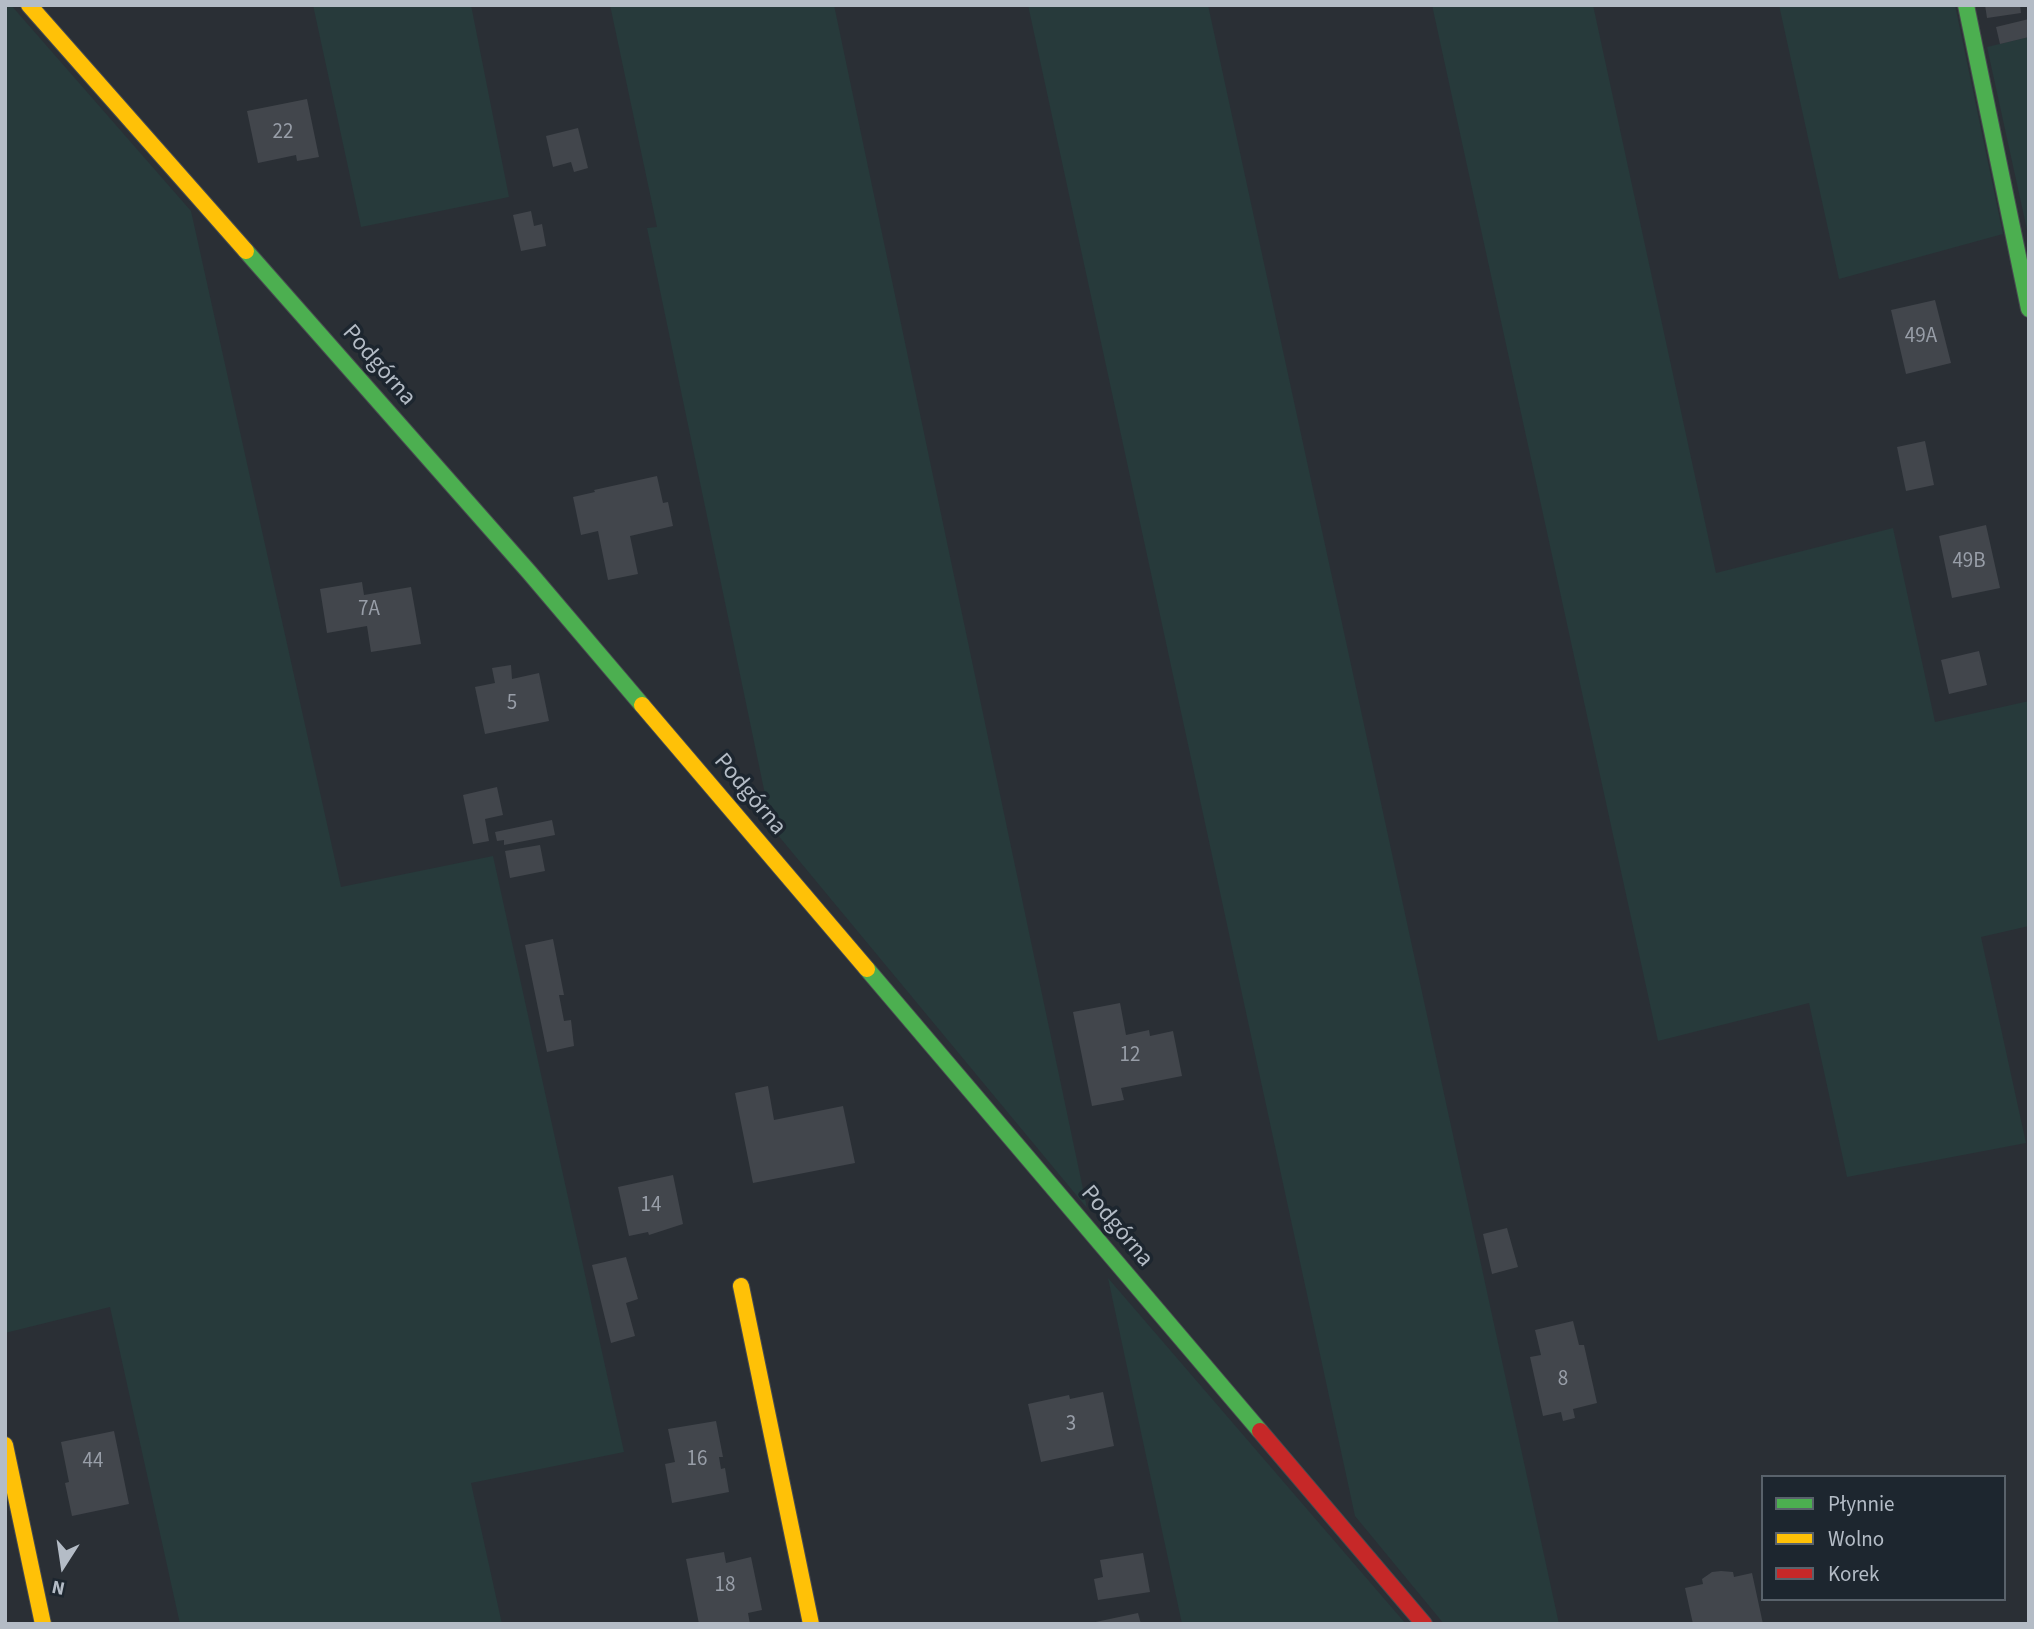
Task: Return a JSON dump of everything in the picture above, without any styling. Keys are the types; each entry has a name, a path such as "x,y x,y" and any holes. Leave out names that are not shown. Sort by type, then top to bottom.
{"street":[{"name":"Podgórna","path":"29,5 529,572 1424,1624"},
{"path":"1966,5 2029,309"},
{"path":"741,1286 811,1624"},
{"path":"5,1445 43,1624"}],"shaded area":[{"path":"5,5 11,5 191,211 341,887 493,856 624,1452 471,1483 502,1624 180,1624 110,1307 5,1333"},
{"path":"313,5 471,5 509,197 361,227"},
{"path":"610,5 834,5 1087,1208 772,828 647,228 657,227"},
{"path":"1028,5 1208,5 1559,1624 1444,1624 1355,1516"},
{"path":"1432,5 1593,5 1716,573 1893,528 1935,722 2029,701 2029,926 1981,937 2026,1143 1847,1177 1809,1003 1658,1041"},
{"path":"1779,5 1955,5 2003,234 1839,279"},
{"path":"2029,37 2029,239 1987,47"},
{"path":"1108,1278 1406,1624 1182,1624"}],"building":[{"path":"1985,5 2020,5 2021,13 1987,18"},
{"path":"2029,19 2029,37 2000,44 1996,27"},
{"path":"307,99 319,157 297,161 296,155 258,163 247,111"},
{"path":"578,128 588,168 574,172 571,162 553,167 546,136"},
{"path":"531,211 534,226 542,224 546,246 521,251 513,215"},
{"path":"1935,300 1951,363 1906,374 1891,310"},
{"path":"1925,441 1934,485 1906,491 1897,447"},
{"path":"657,476 663,503 668,502 673,526 630,536 638,574 608,580 598,531 581,535 573,497"},
{"path":"1986,525 2000,588 1952,598 1939,536"},
{"path":"362,582 364,595 411,587 421,644 371,652 367,626 327,633 320,589"},
{"path":"1979,651 1987,685 1949,694 1941,660"},
{"path":"511,665 512,679 539,673 549,721 485,734 475,687 495,683 492,668"},
{"path":"497,787 503,815 485,819 489,841 473,844 463,795"},
{"path":"552,820 555,835 504,845 504,840 497,841 495,832"},
{"path":"540,845 545,871 510,878 505,851"},
{"path":"553,939 564,995 559,995 564,1021 571,1020 574,1046 547,1052 525,945"},
{"path":"1120,1003 1126,1035 1149,1030 1150,1036 1173,1031 1182,1076 1121,1088 1124,1100 1092,1106 1073,1012"},
{"path":"768,1086 774,1120 843,1106 855,1163 753,1183 735,1093"},
{"path":"673,1175 683,1224 649,1235 648,1232 629,1236 618,1187"},
{"path":"1507,1228 1518,1267 1492,1274 1483,1234"},
{"path":"626,1257 638,1299 626,1303 635,1336 611,1343 592,1265"},
{"path":"1573,1321 1579,1345 1584,1345 1597,1403 1573,1409 1575,1418 1563,1421 1561,1412 1543,1416 1530,1357 1541,1355 1535,1330"},
{"path":"1103,1392 1114,1446 1041,1462 1028,1404 1069,1395 1070,1399"},
{"path":"716,1421 723,1457 719,1457 721,1469 725,1468 729,1492 672,1503 665,1464 675,1462 668,1429"},
{"path":"114,1431 129,1504 72,1516 61,1442"},
{"path":"724,1552 726,1563 751,1557 762,1610 748,1613 750,1624 699,1624 686,1559"},
{"path":"1143,1553 1150,1592 1098,1600 1094,1579 1103,1577 1100,1560"},
{"path":"1712,1572 1733,1572 1734,1577 1752,1573 1763,1624 1693,1624 1685,1588 1703,1584 1702,1579"},
{"path":"1138,1613 1141,1624 1091,1624 1091,1623"}],"traffic: fast":[{"path":"1966,5 2029,309"},
{"path":"246,251 529,572 642,705"},
{"path":"867,969 1260,1431"}],"traffic: slow":[{"path":"29,5 246,251"},
{"path":"642,705 867,969"},
{"path":"741,1286 811,1624"},
{"path":"5,1445 43,1624"}],"traffic: jam":[{"path":"1260,1431 1424,1624"}]}
